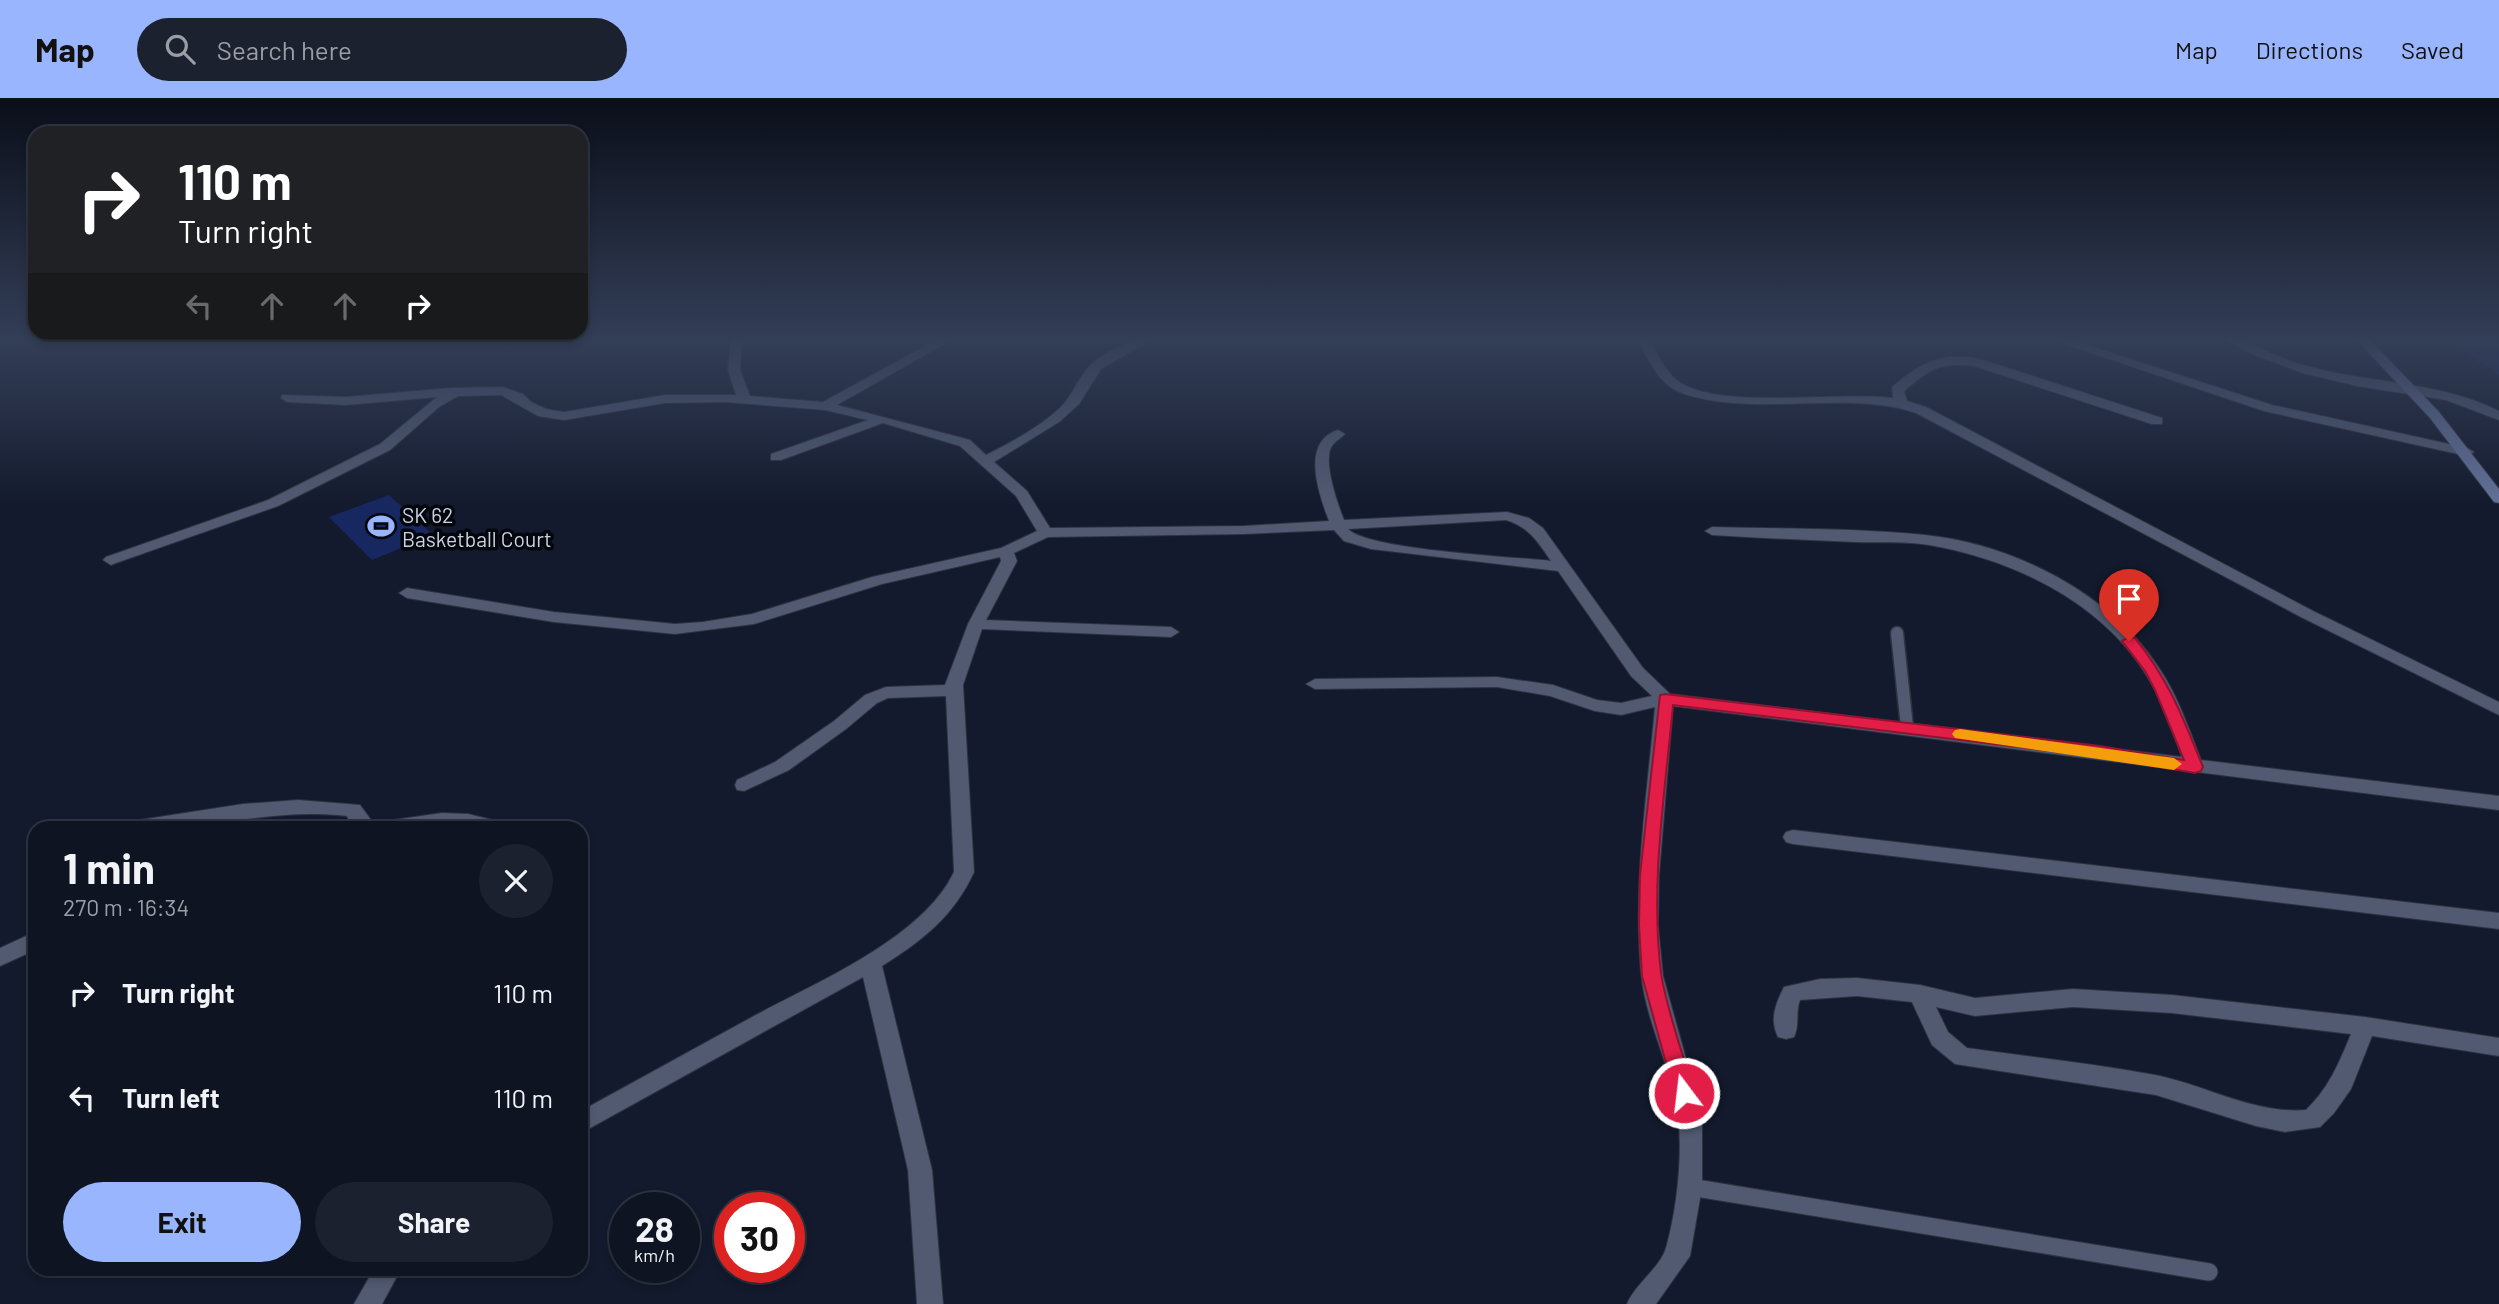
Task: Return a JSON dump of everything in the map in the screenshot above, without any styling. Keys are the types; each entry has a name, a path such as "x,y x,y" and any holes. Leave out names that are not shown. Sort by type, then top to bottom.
{"main road":[{"path":"2418,394 2466,452 2499,499"}],"street":[{"path":"287,398 346,401 427,394"},
{"path":"111,560 273,503 385,447 434,404 451,394"},
{"path":"511,394 550,416 665,399 745,399 825,406 882,419 964,443 1022,494 1045,533"},
{"path":"742,394 745,399"},
{"path":"825,406 846,394"},
{"path":"985,461 1013,446 1072,403 1079,394"},
{"path":"1705,394 1737,399 1879,400 1901,403 1942,420 2307,614 2499,709"},
{"path":"1898,394 1901,403"},
{"path":"2077,394 2157,421"},
{"path":"2227,394 2269,408 2466,452"},
{"path":"2432,394 2473,404 2499,416"},
{"path":"776,457 882,419"},
{"path":"1338,434 1326,442 1321,464 1337,524 1345,534 1360,542 1388,548 1562,567"},
{"path":"407,593 554,617 689,628 754,619 878,580 1006,551 1045,533 1218,531 1507,516 1524,521 1538,531 1637,671 1665,699"},
{"path":"1712,531 1926,540 1974,548 1999,556 2038,575 2098,612 2140,652 2163,690 2195,767"},
{"path":"588,1113 870,963 913,936 936,916 957,890 964,872 954,690 959,667 976,624 1009,561 1006,551"},
{"path":"976,624 1171,632"},
{"path":"1315,684 1497,682 1553,691 1595,705 1621,709 1665,699 1907,727 2195,767 2499,803"},
{"path":"744,785 782,766 840,725 871,699 897,692 954,690"},
{"path":"1640,1304 1677,1256 1690,1186 1690,1116 1652,976 1648,925 1649,875 1665,699"},
{"path":"184,821 293,806 327,806 353,810 361,821"},
{"path":"428,821 452,817 476,821"},
{"path":"1793,837 2499,922"},
{"path":"0,958 28,944"},
{"path":"870,963 919,1170 930,1304"},
{"path":"1786,1030 1785,1010 1792,993 1820,988 1857,987 1920,994 1975,1007 2073,998 2112,1000 2365,1026 2499,1047"},
{"path":"1920,994 1938,1040 1948,1051 1963,1057 2156,1085 2256,1116 2286,1122 2312,1119 2326,1106 2343,1082 2365,1026"},
{"path":"367,1304 384,1276"}],"lane":[{"path":"1897,633 1907,727"},
{"path":"1690,1186 2209,1272"}],"shaded area":[{"name":"SK 62 Basketball Court","path":"389,495 433,535 372,560 329,517"}],"slow traffic":[{"path":"1960,734 2174,764"}],"place":[{"name":"SK 62 Basketball Court","path":"381,526"}],"route":[{"path":"1684,1093 1652,976 1648,925 1649,875 1665,699 1907,727 2195,767 2163,690 2140,652 2129,641"}]}
